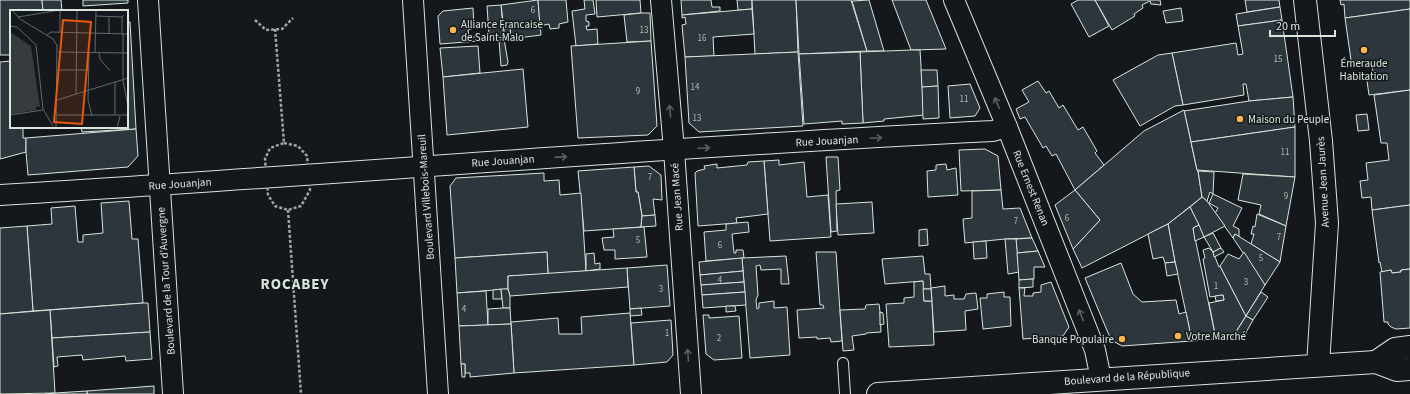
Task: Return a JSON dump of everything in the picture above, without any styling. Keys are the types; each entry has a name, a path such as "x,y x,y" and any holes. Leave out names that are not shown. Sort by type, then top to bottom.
{"main road":[{"name":"Avenue Jean Jaurès","path":"1305,0 1321,140 1326,223 1318,365"},
{"path":"1376,362 1395,349 1410,348"},
{"name":"Boulevard de la République","path":"878,394 1376,362 1397,370 1410,369"}],"street":[{"name":"Boulevard de la Tour d'Auvergne","path":"148,0 172,394"},
{"name":"Boulevard Villebois-Mareuil","path":"413,0 438,394"},
{"name":"Rue Jean Macé","path":"661,0 674,150 691,394"},
{"name":"Rue Ernest Renan","path":"954,0 1007,127 1095,350 1101,379"},
{"name":"Rue Jouanjan","path":"0,195 424,166 993,131 1007,127"}],"lane":[{"path":"843,363 845,394"}],"path":[{"path":"255,20 266,30 282,29 293,18"},
{"path":"275,29 284,143"},
{"path":"288,210 301,394"}],"building":[{"path":"0,0 42,0 43,10 10,10 10,55 0,55"},
{"path":"42,0 61,0 62,10 43,10"},
{"path":"83,0 128,0 128,3 83,6"},
{"path":"538,0 541,35 511,39 510,28 504,29 501,5"},
{"path":"538,0 566,0 568,22 559,24 559,28 550,29 549,24 540,26"},
{"path":"584,0 593,0 595,14 586,15 586,21 589,22 589,26 586,26 587,30 597,29 598,44 576,46 572,11 585,9"},
{"path":"596,0 640,0 641,13 597,17"},
{"path":"681,0 711,0 712,7 720,7 720,11 682,15"},
{"path":"737,0 752,0 752,9 738,10"},
{"path":"752,0 796,0 798,52 755,54"},
{"path":"796,0 851,0 867,51 799,54"},
{"path":"869,0 884,51 867,51 852,1"},
{"path":"892,0 926,0 946,49 911,50"},
{"path":"1078,0 1095,0 1109,26 1089,37 1071,4"},
{"path":"1095,0 1160,0 1161,5 1151,4 1150,1 1142,5 1143,8 1134,14 1135,16 1112,30"},
{"path":"1245,0 1279,0 1280,7 1247,12"},
{"path":"1340,0 1410,0 1410,9 1345,18 1344,4 1341,5"},
{"path":"501,5 504,39 440,44 438,16 443,11 473,8 474,28 468,30 469,37 476,37 489,35 487,6"},
{"path":"1280,7 1282,20 1238,26 1236,14"},
{"path":"1181,8 1183,21 1166,23 1163,11"},
{"path":"752,9 754,34 713,37 714,56 685,57 682,25 686,24 685,17 682,18 682,15"},
{"path":"1410,9 1410,90 1369,95 1366,74 1373,73 1372,65 1352,67 1345,18"},
{"path":"650,13 651,41 627,42 624,15"},
{"path":"1282,20 1293,97 1249,101 1246,84 1243,84 1244,95 1183,105 1172,53 1236,43 1238,55 1243,54 1238,26"},
{"path":"128,22 130,22 136,129 82,132 81,128 128,128"},
{"path":"510,28 511,39 504,39 504,29"},
{"path":"504,39 508,62 507,65 501,66 499,40"},
{"path":"651,41 657,126 648,135 578,138 571,46"},
{"path":"478,46 480,73 443,77 440,48"},
{"path":"920,50 924,115 884,119 884,121 863,123 860,52"},
{"path":"798,52 803,126 699,132 689,123 685,57"},
{"path":"860,52 863,123 842,124 842,121 804,124 799,54"},
{"path":"1172,53 1183,105 1175,106 1140,126 1113,80 1158,55"},
{"path":"10,61 10,128 23,128 23,138 26,138 26,152 0,159 0,62"},
{"path":"523,69 528,127 447,135 443,77"},
{"path":"921,70 937,70 938,86 922,87"},
{"path":"1038,81 1046,93 1049,91 1059,108 1063,105 1078,130 1083,127 1097,151 1095,153 1104,165 1075,190 1056,154 1052,156 1046,146 1043,148 1025,117 1020,119 1016,109 1029,102 1022,90"},
{"path":"970,84 980,108 975,116 950,118 948,86"},
{"path":"938,86 939,118 923,119 922,87"},
{"path":"1410,90 1410,205 1372,210 1371,197 1362,198 1360,181 1368,180 1366,163 1389,160 1387,143 1381,143 1374,95"},
{"name":"Maison du Peuple","path":"1293,97 1295,127 1191,142 1184,111 1249,101"},
{"path":"1184,110 1198,171 1202,197 1168,224 1082,268 1073,249 1100,220 1075,190 1144,131"},
{"path":"1367,114 1369,130 1358,131 1356,115"},
{"path":"1295,127 1295,177 1197,170 1191,142"},
{"path":"136,129 138,156 128,167 28,175 26,138"},
{"path":"985,149 998,156 1001,190 961,191 959,150"},
{"path":"826,157 838,157 840,190 836,191 837,231 831,232"},
{"path":"779,160 779,165 804,162 807,197 828,195 831,237 770,241 764,161"},
{"path":"764,161 768,214 736,218 737,223 698,226 695,173 697,171 705,169 704,166 717,164 717,168 747,165 748,162"},
{"path":"946,164 947,170 956,168 958,195 928,197 927,171 936,170 936,165"},
{"path":"649,166 661,175 662,200 653,199 655,215 642,216 638,192 636,192 634,167"},
{"path":"634,167 636,192 638,192 642,216 641,227 584,231 578,171"},
{"path":"1198,171 1214,172 1213,194 1210,192 1207,201 1202,197"},
{"path":"544,173 544,181 559,180 560,195 581,193 586,271 548,274 547,252 455,258 450,186 456,178"},
{"path":"1243,174 1295,177 1286,226 1259,214 1261,205 1238,200"},
{"path":"1001,190 1003,209 1020,208 1032,238 965,243 963,219 972,218 972,191"},
{"path":"1075,190 1100,220 1073,249 1055,205"},
{"path":"1213,194 1242,208 1233,226 1239,229 1239,237 1235,234 1233,238 1215,213 1218,208 1209,203"},
{"path":"1202,197 1207,201 1225,226 1204,237 1190,207"},
{"path":"129,201 132,239 138,239 143,303 33,311 27,226 52,224 51,208 75,206 78,242 83,242 83,235 103,233 101,203"},
{"path":"872,202 874,233 838,235 836,204"},
{"path":"1410,205 1410,269 1392,273 1391,270 1382,272 1380,262 1379,263 1372,210"},
{"path":"1190,207 1199,225 1193,228 1216,339 1192,341 1175,262 1168,224"},
{"path":"1257,214 1286,226 1280,262 1251,244 1254,234 1251,234 1253,226 1255,227"},
{"path":"655,215 656,226 641,227 642,216"},
{"path":"748,222 749,232 732,234 734,253 736,253 736,250 743,250 744,258 706,261 704,232 726,230 726,224"},
{"path":"1168,224 1175,262 1165,263 1163,257 1153,259 1148,234"},
{"path":"1199,225 1204,237 1195,241 1193,228"},
{"path":"27,226 33,311 0,314 0,228"},
{"path":"644,227 647,257 615,259 615,250 604,250 602,238 614,237 613,229"},
{"path":"927,229 928,245 919,246 919,230"},
{"path":"1213,233 1221,248 1213,252 1204,237"},
{"path":"1235,234 1280,262 1265,285 1233,238"},
{"path":"1032,238 1038,251 1017,253 1016,239"},
{"path":"1005,239 1016,239 1019,272 1008,274"},
{"path":"986,241 987,258 974,259 973,242"},
{"path":"1209,248 1213,252 1219,267 1220,266 1246,316 1232,338 1216,339 1209,303 1224,300 1223,295 1210,297 1203,259 1205,258 1203,250"},
{"path":"1221,248 1224,252 1214,257 1213,252"},
{"path":"1038,251 1045,267 1034,267 1034,279 1019,280 1017,253"},
{"path":"547,252 548,274 508,276 508,289 457,293 455,258"},
{"path":"816,252 836,252 842,341 831,342 830,338 817,339 817,337 799,338 797,310 824,308 823,305 820,305"},
{"path":"1244,252 1265,285 1246,316 1220,266 1228,254 1239,259"},
{"path":"594,253 595,264 600,263 600,269 586,271 586,254"},
{"path":"786,256 789,284 781,284 781,269 761,270 760,265 756,266 758,295 756,300 757,309 759,308 759,303 774,301 774,308 787,307 790,355 750,358 742,258"},
{"path":"923,256 925,274 930,274 931,289 923,289 923,281 885,284 882,259"},
{"path":"742,258 743,271 700,275 699,262"},
{"path":"1175,262 1178,274 1167,276 1165,263"},
{"path":"1121,263 1133,294 1142,302 1176,300 1179,314 1186,312 1192,341 1122,346 1111,340 1085,278"},
{"path":"667,265 670,306 630,309 627,268"},
{"path":"627,268 628,287 510,296 508,289 508,276"},
{"path":"1410,269 1410,328 1396,329 1391,327 1388,322 1384,322 1380,272 1391,270 1392,273"},
{"path":"743,271 744,282 701,285 700,275"},
{"path":"1033,279 1033,287 1019,288 1019,280"},
{"path":"923,281 924,301 932,301 934,345 889,347 886,304 904,303 904,298 914,297 914,282"},
{"path":"744,282 745,292 702,295 701,285"},
{"path":"1051,282 1069,327 1063,336 1023,339 1019,288 1025,288 1024,296 1033,296 1033,293 1041,292 1041,285"},
{"path":"945,286 945,296 954,295 954,299 964,299 966,294 976,293 978,309 965,311 966,330 934,332 931,288"},
{"path":"501,289 502,299 493,299 493,290"},
{"path":"501,289 508,289 510,296 510,308 503,308"},
{"path":"923,289 931,289 932,301 924,301"},
{"path":"486,291 488,325 459,326 457,293"},
{"path":"745,292 746,305 703,308 702,295"},
{"path":"1004,292 1004,297 1010,297 1011,326 983,329 980,298 987,298 987,294"},
{"path":"1261,292 1268,297 1253,320 1246,316"},
{"path":"1223,295 1224,300 1216,301 1215,296"},
{"path":"148,303 150,332 52,338 50,310"},
{"path":"879,304 881,332 852,336 854,350 843,351 840,310 865,309 866,305"},
{"path":"726,306 735,306 736,311 726,312"},
{"path":"510,308 511,324 488,325 488,309"},
{"path":"641,308 642,315 630,316 630,309"},
{"path":"50,310 55,393 0,394 0,314"},
{"path":"880,312 883,313 884,324 880,325"},
{"path":"630,313 634,365 514,373 511,322 558,318 559,334 582,334 581,317"},
{"path":"703,315 709,315 709,318 739,316 742,358 714,360 706,354"},
{"path":"1246,316 1253,320 1244,336 1236,332"},
{"path":"671,320 673,355 667,362 634,365 631,323"},
{"path":"511,324 514,373 470,377 470,373 465,373 465,364 461,364 459,326"},
{"path":"150,332 152,359 126,361 125,356 83,360 82,355 57,357 58,366 54,367 52,338"},
{"path":"461,364 465,364 465,377 462,377"},
{"path":"154,386 154,394 87,394 87,391"},
{"path":"87,391 87,394 45,394 55,393"}],"place":[{"name":"Alliance Francaise de Saint-Malo","path":"453,30"},
{"name":"Émeraude Habitation","path":"1364,50"},
{"name":"Maison du Peuple","path":"1240,119"},
{"name":"Votre Marché","path":"1178,336"},
{"name":"Banque Populaire","path":"1122,339"}],"district":[{"name":"ROCABEY","path":"295,284"}]}
